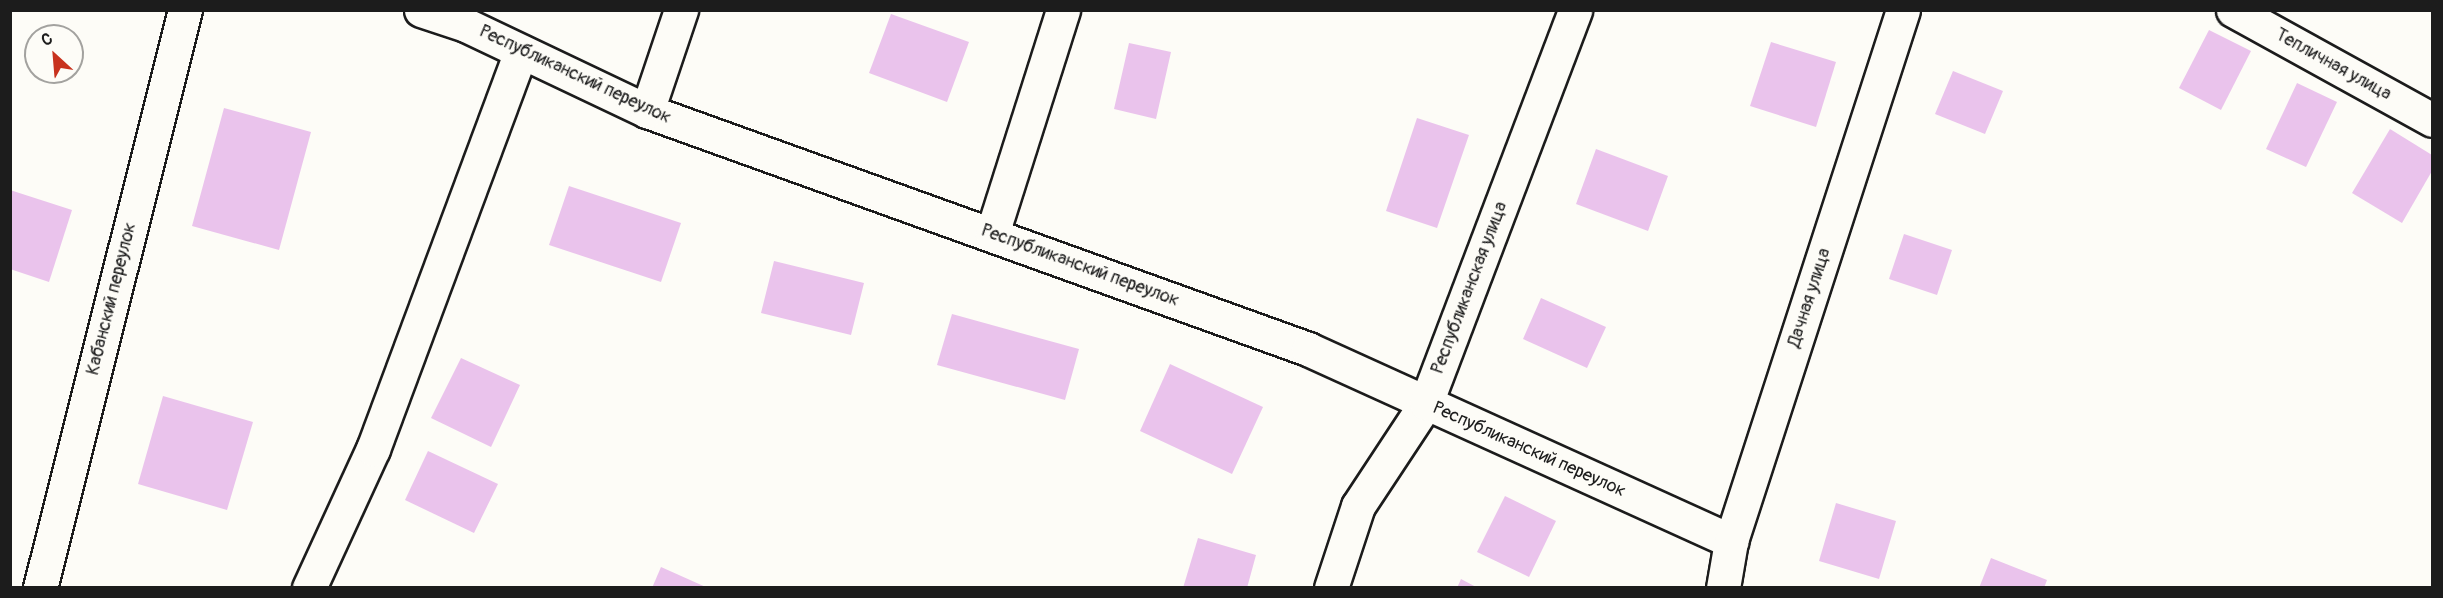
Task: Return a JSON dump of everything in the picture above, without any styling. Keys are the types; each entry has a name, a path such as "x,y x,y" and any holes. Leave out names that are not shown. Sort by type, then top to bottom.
{"street":[{"name":"Кабанский переулок","path":"40,588 184,10"},
{"name":"Республиканский переулок","path":"421,10 466,25 647,111 1308,349 1731,541"},
{"path":"647,111 681,10"},
{"path":"992,234 1063,10"},
{"name":"Республиканская улица","path":"1331,588 1358,506 1426,403 1575,10"},
{"name":"Дачная улица","path":"1723,588 1731,541 1904,10"},
{"name":"Тепличная улица","path":"2233,10 2433,120"},
{"path":"309,588 373,449 521,52"}],"building":[{"path":"891,14 969,42 947,102 869,73"},
{"path":"2209,30 2251,51 2221,110 2179,88"},
{"path":"1771,42 1836,62 1816,127 1750,106"},
{"path":"1129,43 1171,52 1156,119 1114,109"},
{"path":"1953,71 2003,91 1985,134 1935,114"},
{"path":"2297,83 2337,102 2306,167 2266,149"},
{"path":"224,108 311,132 279,250 192,226"},
{"path":"1417,118 1469,135 1437,228 1386,211"},
{"path":"2390,129 2432,155 2432,171 2402,223 2352,193"},
{"path":"1596,149 1668,176 1648,231 1576,204"},
{"path":"569,186 681,223 661,282 549,245"},
{"path":"10,190 72,210 49,282 10,269"},
{"path":"1904,234 1952,250 1937,295 1889,279"},
{"path":"774,261 864,283 851,335 761,313"},
{"path":"1541,298 1606,327 1587,368 1523,339"},
{"path":"952,314 1079,349 1065,400 937,365"},
{"path":"461,358 520,385 491,447 431,418"},
{"path":"1170,364 1263,407 1232,474 1140,431"},
{"path":"163,396 253,422 227,510 138,484"},
{"path":"428,451 498,484 474,533 405,500"},
{"path":"1505,496 1556,521 1529,577 1477,552"},
{"path":"1836,503 1896,521 1879,579 1819,561"},
{"path":"1198,538 1256,555 1247,588 1183,588"},
{"path":"1991,558 2047,580 2044,588 1979,588"},
{"path":"661,567 708,588 652,588"},
{"path":"1461,579 1478,588 1457,588"}]}
